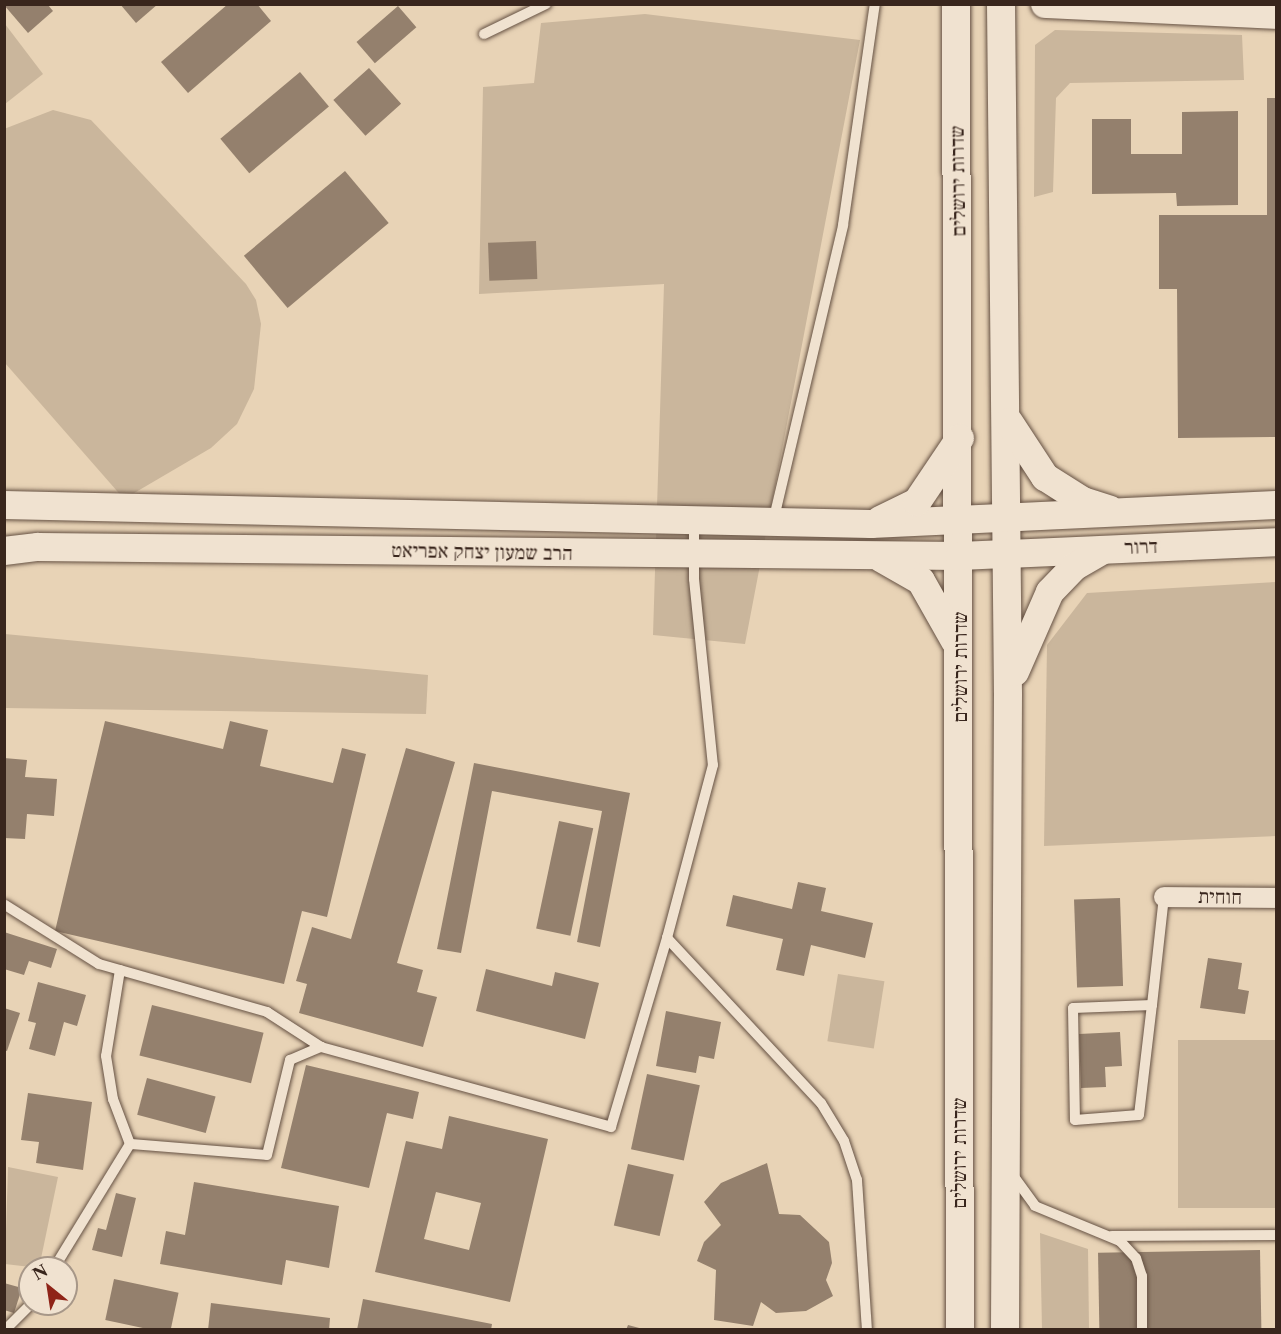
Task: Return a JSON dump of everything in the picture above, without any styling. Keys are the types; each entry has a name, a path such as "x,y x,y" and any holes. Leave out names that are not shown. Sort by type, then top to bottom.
{"main road":[{"name":"שדרות ירושלים","path":"956,4 962,436 959,652 960,1329"},
{"path":"1001,4 1007,415 1008,694 1003,1161 1005,1329"},
{"path":"1045,4 1276,15"},
{"path":"1007,415 1024,451 1045,477 1083,501 1127,513"},
{"path":"871,524 917,502 962,436"},
{"name":"הרב שמעון יצחק אפריאט","path":"4,505 694,523 960,524"},
{"name":"דרור","path":"960,524 1276,505"},
{"name":"דרור","path":"960,556 1276,542"},
{"name":"הרב שמעון יצחק אפריאט","path":"4,551 38,547 960,556"},
{"path":"1008,694 1025,641 1050,592 1074,567 1107,548"},
{"path":"870,555 921,581 946,619 959,652"}],"street":[{"name":"חוחית","path":"1164,897 1276,898"}],"lane":[{"path":"484,34 546,4"},
{"path":"773,523 800,426 843,225 875,4"},
{"path":"5,905 99,964 267,1012 321,1047 611,1127 667,938 713,765 694,554 694,523"},
{"path":"1152,1005 1073,1008 1075,1120 1139,1115 1152,1005 1164,897"},
{"path":"667,938 822,1103 844,1141 857,1180 867,1329"},
{"path":"120,970 106,1056 113,1099 130,1144"},
{"path":"130,1144 267,1155 290,1060 321,1047"},
{"path":"61,1256 130,1144"},
{"path":"1003,1161 1035,1206 1102,1236 1120,1241 1136,1258 1142,1276 1142,1329"},
{"path":"1102,1236 1276,1235"},
{"path":"5,1329 19,1316"}],"shaded area":[{"path":"645,14 860,40 745,644 653,635 664,284 479,294 483,87 534,83 541,23"},
{"path":"5,24 43,74 4,104"},
{"path":"1055,30 1242,35 1244,80 1070,83 1056,98 1053,192 1034,197 1035,45"},
{"path":"53,110 91,120 246,284 256,300 261,324 254,389 237,424 211,448 124,499 5,363 4,129"},
{"path":"1276,582 1276,836 1044,846 1047,645 1087,593"},
{"path":"5,634 428,675 426,714 5,708"},
{"path":"838,974 884,981 874,1049 827,1041"},
{"path":"1178,1040 1276,1040 1276,1208 1178,1208"},
{"path":"8,1167 58,1177 42,1256 18,1256 18,1266 5,1264"},
{"path":"1040,1233 1088,1249 1089,1329 1042,1329"}],"building":[{"path":"120,4 158,4 136,23"},
{"path":"228,4 257,4 271,21 188,93 161,62"},
{"path":"4,5 48,5 53,11 28,33"},
{"path":"398,6 416,27 375,63 356,42"},
{"path":"369,68 401,104 365,136 333,100"},
{"path":"300,72 329,106 249,173 220,139"},
{"path":"1267,98 1276,98 1276,437 1178,438 1177,289 1159,289 1159,215 1267,215"},
{"path":"1238,111 1238,205 1177,206 1176,193 1092,194 1092,119 1131,119 1131,154 1182,154 1182,112"},
{"path":"345,171 389,223 288,308 244,256"},
{"path":"536,241 537,279 489,281 488,243"},
{"path":"105,721 223,749 230,721 268,730 260,766 333,783 342,748 366,754 327,917 302,911 284,984 55,931"},
{"path":"406,748 455,762 397,963 423,970 417,992 437,997 423,1047 299,1013 307,984 296,981 312,927 351,939"},
{"path":"4,758 27,760 25,777 57,779 54,816 27,814 25,839 4,838"},
{"path":"474,763 630,793 600,947 577,942 602,811 492,791 461,953 437,949"},
{"path":"559,821 593,828 570,936 536,929"},
{"path":"798,882 826,888 821,911 873,923 865,958 811,945 804,976 776,970 783,939 726,926 733,895 792,909"},
{"path":"1120,898 1123,986 1077,988 1074,900"},
{"path":"4,932 57,949 51,968 29,961 24,975 4,969"},
{"path":"1208,958 1242,963 1238,989 1249,991 1245,1014 1200,1008"},
{"path":"486,969 552,986 555,972 599,983 585,1039 476,1011"},
{"path":"38,982 86,995 77,1026 64,1022 55,1056 29,1049 36,1023 28,1021"},
{"path":"152,1005 264,1033 251,1083 139,1055"},
{"path":"4,1008 20,1013 7,1051 4,1050"},
{"path":"666,1011 721,1022 714,1059 699,1056 696,1073 656,1066"},
{"path":"1120,1032 1122,1066 1105,1067 1106,1087 1081,1088 1079,1034"},
{"path":"306,1065 419,1092 413,1119 387,1113 369,1188 281,1168"},
{"path":"647,1074 700,1085 684,1161 631,1149"},
{"path":"147,1078 216,1096 206,1133 137,1115"},
{"path":"28,1093 92,1102 83,1170 36,1163 39,1142 21,1140"},
{"path":"449,1116 548,1139 510,1302 375,1272 406,1141 442,1149","holes":["436,1192 481,1203 469,1250 424,1239"]},
{"path":"767,1163 779,1214 800,1215 829,1242 832,1263 826,1280 833,1296 806,1311 776,1313 761,1302 753,1326 714,1320 716,1270 697,1261 704,1242 721,1225 704,1202 721,1183"},
{"path":"628,1164 674,1175 660,1236 614,1225"},
{"path":"194,1182 339,1206 329,1268 286,1260 282,1285 160,1264 166,1231 185,1235"},
{"path":"116,1193 136,1198 122,1257 92,1250 98,1228 106,1230"},
{"path":"1260,1250 1261,1330 1099,1330 1098,1253"},
{"path":"114,1279 179,1293 171,1330 152,1330 105,1320"},
{"path":"4,1283 18,1287 18,1300 14,1313 4,1310"},
{"path":"363,1299 492,1324 491,1330 357,1330"},
{"path":"211,1303 330,1318 329,1330 208,1330"},
{"path":"628,1325 643,1329 643,1330 626,1330"}]}
